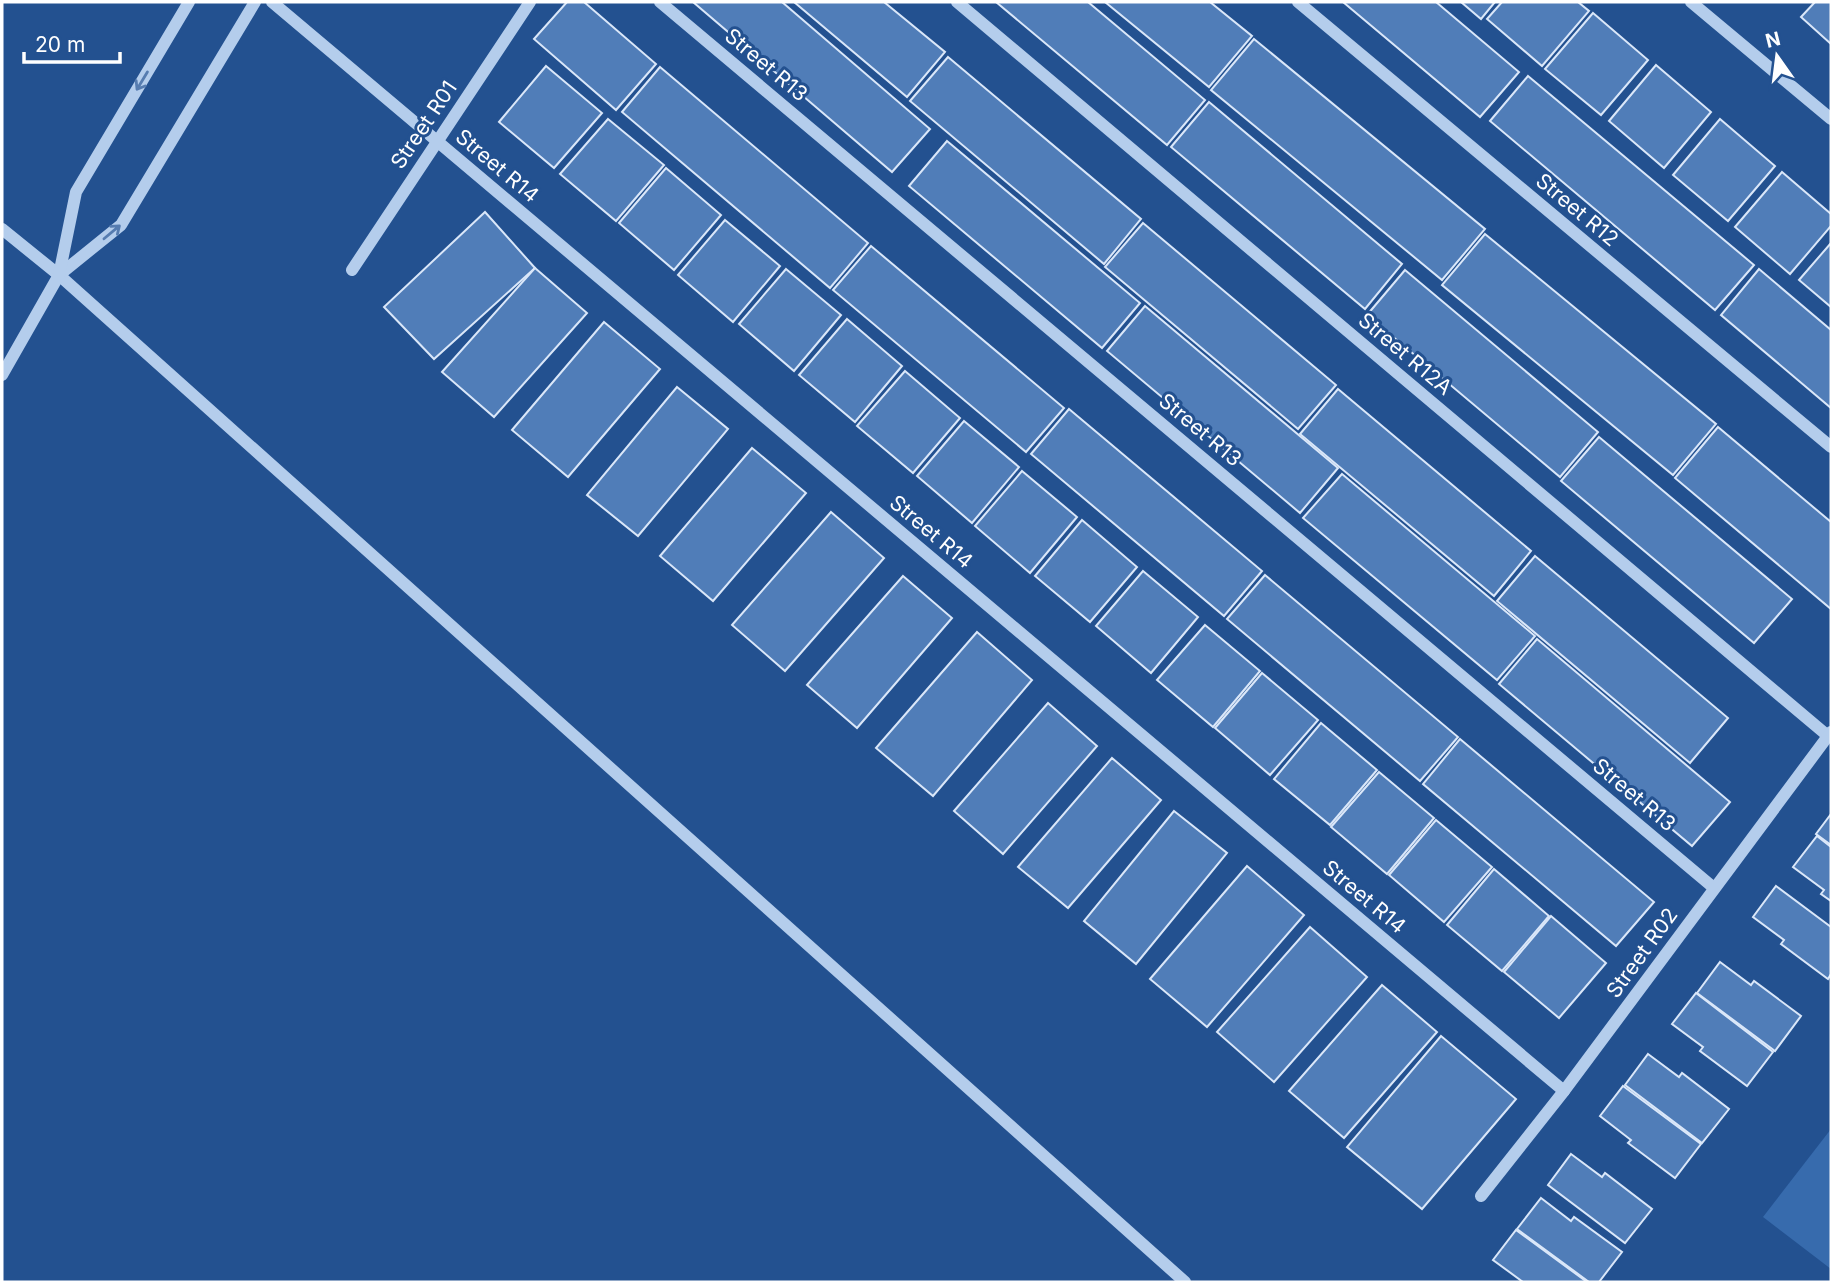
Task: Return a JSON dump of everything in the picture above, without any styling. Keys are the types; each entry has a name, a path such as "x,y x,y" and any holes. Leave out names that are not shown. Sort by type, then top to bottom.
{"street":[{"path":"2,375 60,275 76,192 190,2"},
{"path":"60,275 121,225 255,2"},
{"name":"Street R14","path":"272,2 1564,1091"},
{"name":"Street R01","path":"352,270 530,2"},
{"name":"Street R13","path":"660,2 1714,888"},
{"name":"Street R12A","path":"957,2 1830,734"},
{"name":"Street R12","path":"1298,2 1831,447"},
{"path":"1691,2 1831,119"},
{"path":"2,229 60,275 1185,1282"},
{"name":"Street R02","path":"1481,1196 1564,1091 1830,734"}],"shaded area":[{"path":"1831,1129 1831,1269 1763,1217"}],"building":[{"path":"567,2 584,2 656,64 616,110 534,39"},
{"path":"693,2 782,2 930,129 892,172"},
{"path":"794,2 884,2 945,52 907,97"},
{"path":"996,2 1088,2 1205,100 1167,145"},
{"path":"1105,2 1210,2 1252,36 1209,87"},
{"path":"1343,2 1436,2 1519,72 1480,117"},
{"path":"1461,2 1495,2 1481,19"},
{"path":"1502,2 1578,2 1589,11 1542,66 1487,19"},
{"path":"1815,2 1831,2 1831,44 1801,17"},
{"path":"1593,13 1648,60 1601,115 1545,69"},
{"path":"1254,39 1485,229 1442,280 1211,90"},
{"path":"948,57 1141,219 1104,264 910,101"},
{"path":"1656,65 1711,112 1664,168 1609,121"},
{"path":"546,66 602,113 554,168 499,122"},
{"path":"660,67 868,243 830,288 622,112"},
{"path":"1528,76 1754,265 1715,310 1490,121"},
{"path":"1209,102 1402,264 1365,309 1171,147"},
{"path":"608,119 664,165 616,221 560,174"},
{"path":"1720,119 1775,166 1728,221 1673,175"},
{"path":"947,141 1140,303 1102,348 909,186"},
{"path":"666,168 721,215 674,270 619,223"},
{"path":"1782,172 1831,214 1831,226 1790,274 1735,227"},
{"path":"485,212 535,268 434,359 384,307"},
{"path":"725,220 780,266 733,322 678,275"},
{"path":"1143,223 1336,385 1298,429 1105,267"},
{"path":"1485,234 1716,424 1673,475 1442,285"},
{"path":"1831,243 1831,307 1799,280"},
{"path":"871,246 1064,408 1026,452 833,290"},
{"path":"535,268 587,313 494,417 442,372"},
{"path":"786,269 841,315 794,371 739,324"},
{"path":"1759,269 1831,330 1831,408 1721,315"},
{"path":"1405,270 1598,432 1560,477 1367,315"},
{"path":"1145,306 1338,468 1300,513 1107,351"},
{"path":"847,319 902,366 855,422 799,375"},
{"path":"604,322 660,369 568,477 512,430"},
{"path":"905,371 960,418 913,473 857,426"},
{"path":"677,387 728,429 638,536 587,495"},
{"path":"1338,389 1531,551 1494,596 1300,434"},
{"path":"1069,409 1262,571 1224,616 1031,454"},
{"path":"964,421 1019,467 972,523 917,476"},
{"path":"1718,427 1831,522 1831,609 1675,478"},
{"path":"1599,437 1792,599 1754,643 1561,481"},
{"path":"752,448 806,493 713,601 660,556"},
{"path":"1022,471 1077,517 1030,573 975,526"},
{"path":"1342,474 1535,636 1497,680 1303,518"},
{"path":"831,512 884,558 785,671 732,625"},
{"path":"1082,520 1137,567 1090,622 1035,576"},
{"path":"1535,556 1728,718 1690,763 1497,601"},
{"path":"1143,571 1198,617 1151,673 1096,626"},
{"path":"1265,575 1458,737 1420,781 1227,619"},
{"path":"903,576 952,618 857,728 807,685"},
{"path":"1205,625 1260,671 1213,727 1157,680"},
{"path":"977,632 1032,680 933,796 876,748"},
{"path":"1537,639 1730,802 1692,846 1499,684"},
{"path":"1262,673 1318,720 1270,775 1215,728"},
{"path":"1048,703 1097,746 1003,854 954,811"},
{"path":"1321,723 1377,770 1330,825 1274,779"},
{"path":"1460,739 1654,902 1616,946 1423,784"},
{"path":"1112,758 1161,800 1068,908 1018,867"},
{"path":"1379,772 1434,818 1387,874 1331,827"},
{"path":"1174,811 1227,853 1136,964 1084,921"},
{"path":"1831,814 1831,845 1816,834"},
{"path":"1436,820 1492,867 1444,922 1389,875"},
{"path":"1817,836 1831,847 1831,901 1821,894 1824,890 1793,867"},
{"path":"1247,866 1304,915 1207,1027 1150,979"},
{"path":"1494,869 1549,916 1502,971 1447,925"},
{"path":"1776,886 1831,927 1831,974 1828,979 1781,944 1784,940 1753,917"},
{"path":"1551,916 1606,963 1559,1018 1504,972"},
{"path":"1310,927 1367,977 1274,1082 1217,1032"},
{"path":"1720,962 1751,985 1754,981 1801,1016 1775,1051 1697,993"},
{"path":"1382,985 1437,1032 1344,1138 1289,1091"},
{"path":"1696,993 1773,1052 1747,1086 1700,1051 1703,1047 1672,1024"},
{"path":"1441,1036 1516,1099 1422,1209 1347,1147"},
{"path":"1648,1054 1679,1077 1682,1073 1729,1109 1702,1143 1625,1085"},
{"path":"1623,1086 1701,1144 1675,1178 1628,1143 1631,1140 1600,1116"},
{"path":"1571,1154 1602,1177 1605,1173 1652,1209 1625,1243 1548,1185"},
{"path":"1541,1198 1571,1221 1574,1217 1622,1252 1599,1282 1589,1282 1517,1229"},
{"path":"1516,1230 1587,1282 1523,1282 1493,1260"}]}
